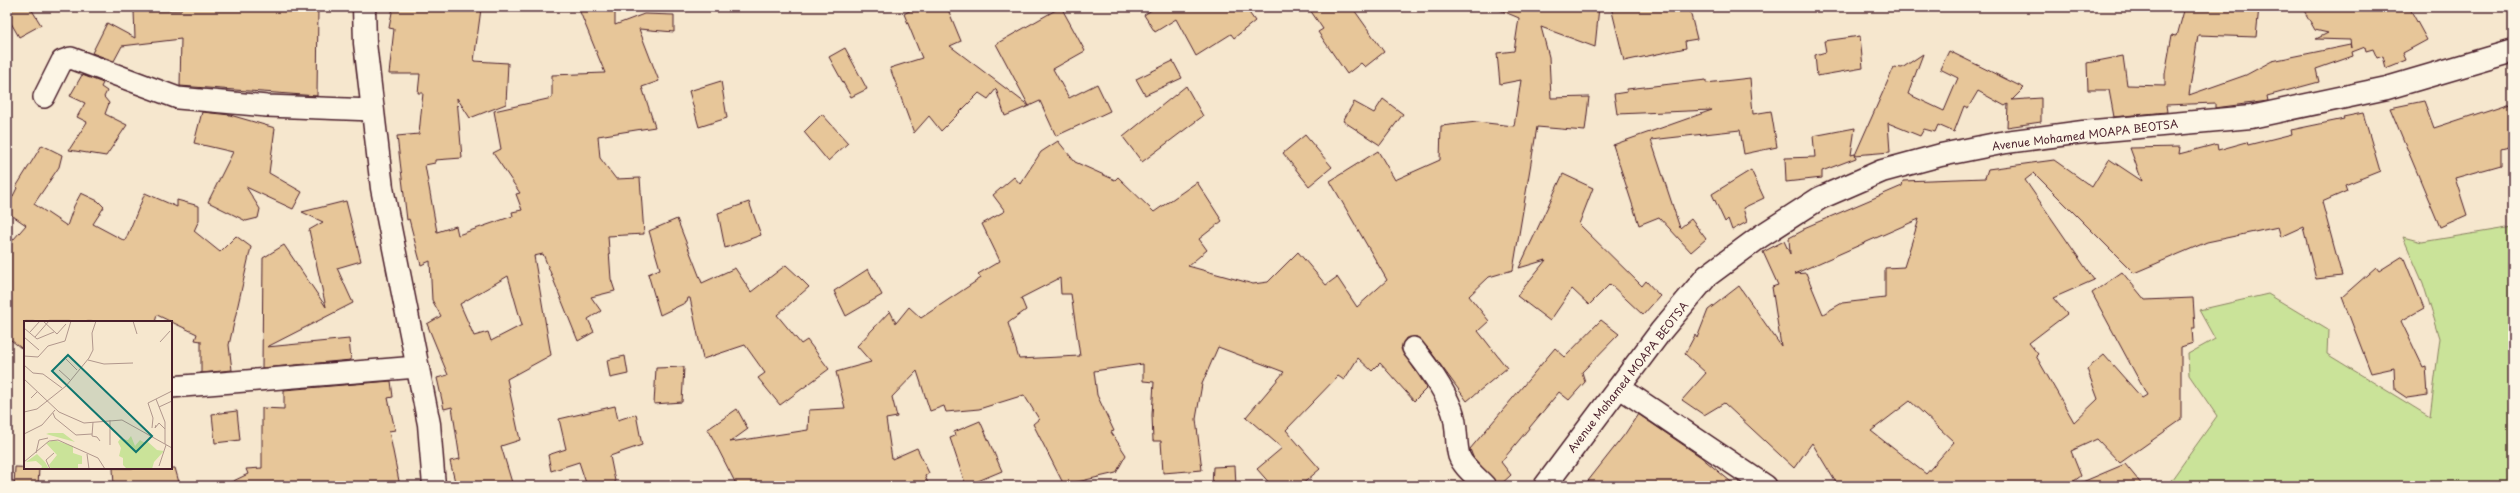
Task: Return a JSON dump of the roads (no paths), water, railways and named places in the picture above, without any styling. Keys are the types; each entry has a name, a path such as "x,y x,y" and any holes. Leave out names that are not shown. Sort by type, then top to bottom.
{"main road":[{"path":"364,7 365,43 382,188 428,424 434,486"},
{"name":"Avenue Mohamed MOAPA BEOTSA","path":"1545,486 1661,331 1708,276 1761,236 1820,198 1882,171 1941,155 2006,142 2083,132 2251,117 2387,88 2513,50"}],"street":[{"path":"44,97 62,61 71,58 178,98 267,106 373,110"},
{"path":"1413,348 1427,366 1447,398 1457,432 1459,455 1465,465 1485,486"},
{"path":"172,387 417,367"},
{"path":"1619,387 1766,486"}]}
